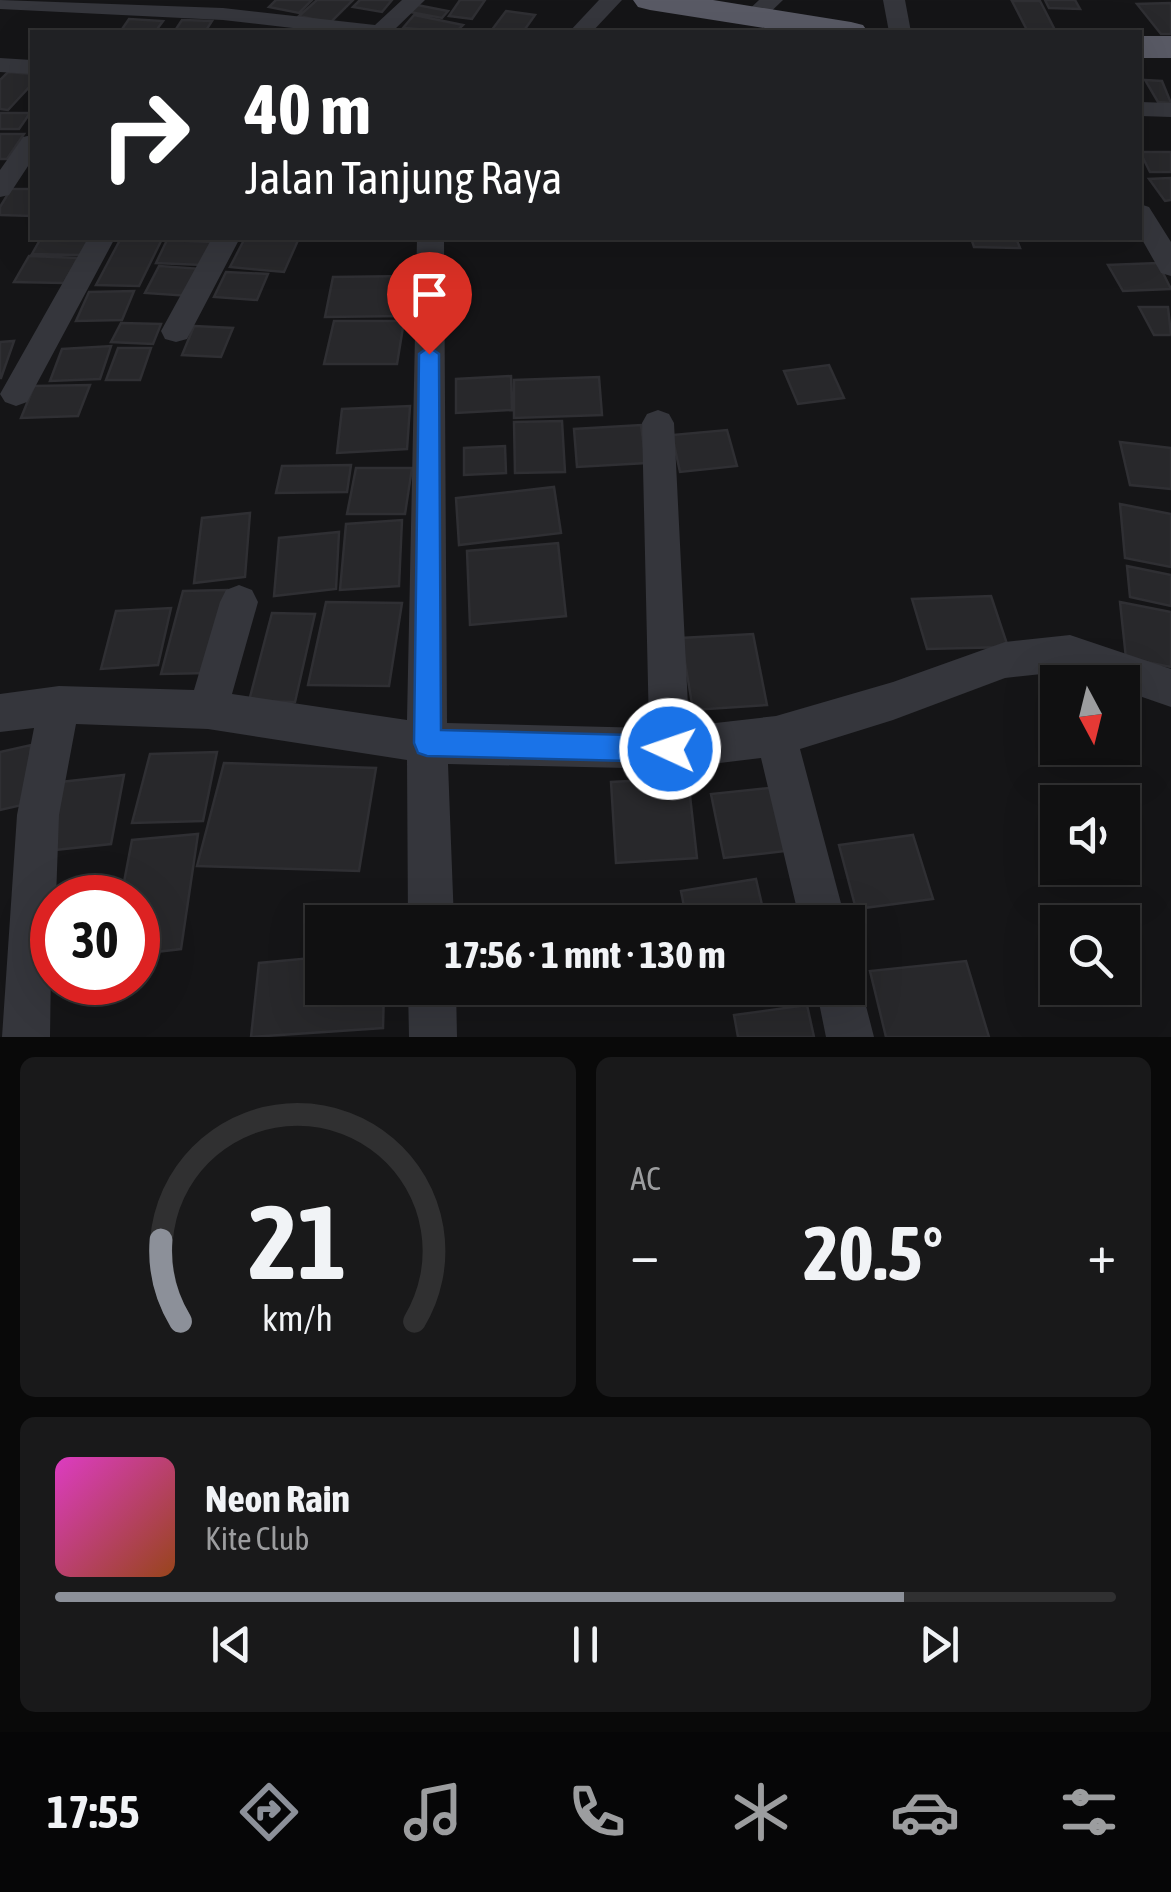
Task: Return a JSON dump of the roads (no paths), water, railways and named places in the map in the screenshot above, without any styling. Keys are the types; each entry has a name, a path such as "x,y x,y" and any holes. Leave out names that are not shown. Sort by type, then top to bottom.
{"highway":[{"path":"650,0 761,9 842,30"},
{"path":"1142,48 1171,47"}],"street":[{"path":"375,30 414,0"},
{"path":"582,30 611,0"},
{"path":"894,0 900,30"},
{"path":"0,3 175,12 337,30"},
{"path":"163,30 175,12"},
{"path":"0,65 30,67"},
{"path":"1142,109 1171,110"},
{"path":"0,190 30,145"},
{"path":"1142,216 1171,266"},
{"path":"16,394 100,240"},
{"path":"176,332 225,240"},
{"path":"430,240 427,743 431,905"},
{"path":"658,423 670,749"},
{"path":"208,710 239,602"},
{"path":"0,713 59,705 208,710 427,743 670,749 776,736 893,701 1004,660 1070,654 1171,688"},
{"path":"26,1037 38,815 59,705"},
{"path":"776,736 820,905"},
{"path":"432,1005 433,1037"},
{"path":"843,1005 850,1037"}]}
